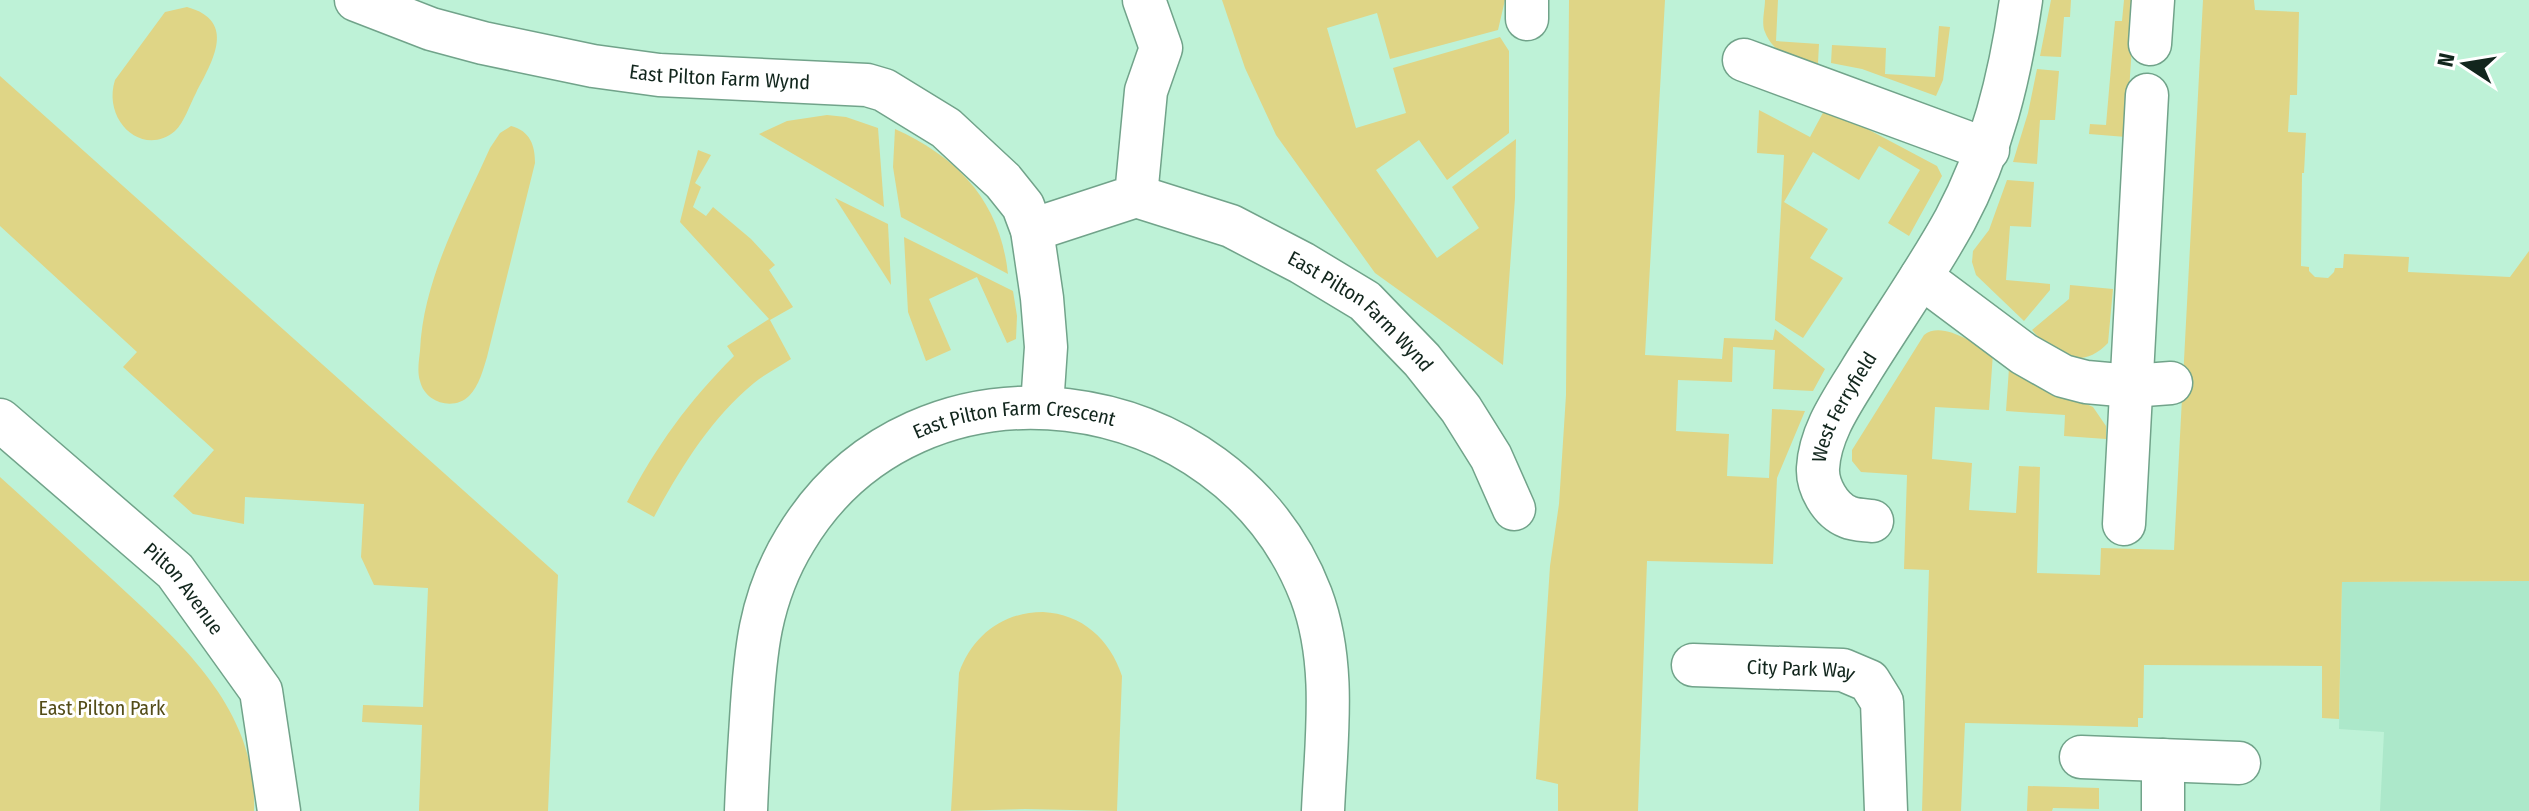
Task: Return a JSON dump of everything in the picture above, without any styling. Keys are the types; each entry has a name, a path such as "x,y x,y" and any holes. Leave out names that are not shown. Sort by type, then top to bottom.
{"street":[{"name":"East Pilton Farm Wynd","path":"356,0 431,29 511,50 593,66 659,75 844,82 884,90 946,128 981,158 1023,206 1032,230 1046,347 1042,406"},
{"path":"1032,230 1136,196 1146,91 1161,48 1144,0"},
{"name":"West Ferryfield","path":"1872,521 1848,517 1828,500 1817,472 1819,453 1838,409 1921,277 1960,209 1988,150 2006,83 2021,0"},
{"path":"2150,44 2153,0"},
{"path":"1744,60 1988,150"},
{"path":"2124,524 2151,385 2147,95"},
{"name":"East Pilton Farm Wynd","path":"1136,196 1231,226 1365,301 1422,360 1461,409 1491,457 1514,509"},
{"path":"1921,277 2045,367 2086,382 2151,385"},
{"name":"East Pilton Farm Crescent","path":"746,811 755,659 762,617 784,559 815,511 830,493 865,463 907,436 955,418 996,409 1042,406 1123,422 1166,438 1226,476 1270,521 1297,565 1310,595 1325,650 1327,701 1323,811"},
{"name":"Pilton Avenue","path":"0,420 175,571 261,691 279,811"},
{"name":"City Park Way","path":"1693,665 1843,670 1869,681 1882,702 1886,811"},
{"path":"2081,757 2239,763"},
{"path":"2163,760 2163,811"}],"shaded area":[{"path":"2529,581 2529,811 2380,811 2384,732 2339,729 2342,582"}],"green space":[{"path":"1222,0 1505,0 1498,30 1390,59 1377,13 1327,28 1356,128 1406,113 1393,68 1500,37 1509,51 1509,133 1447,180 1419,140 1376,170 1437,258 1479,228 1452,187 1516,139 1503,365 1375,273 1276,135 1245,68"},
{"path":"1569,0 1665,0 1645,355 1722,359 1724,338 1773,340 1775,329 1825,369 1813,391 1773,389 1775,350 1733,347 1732,382 1678,380 1676,431 1729,434 1727,476 1769,478 1772,409 1805,411 1777,478 1773,564 1647,561 1638,811 1558,811 1558,784 1536,779 1550,566 1559,504 1566,395"},
{"path":"1765,0 1778,0 1776,41 1819,44 1818,63 1794,58 1774,46 1764,29"},
{"path":"2051,0 2071,0 2070,17 2064,17 2061,57 2040,56"},
{"path":"2124,0 2135,0 2126,137 2089,134 2090,124 2106,125 2115,21 2122,21"},
{"path":"2203,0 2254,0 2255,10 2299,12 2297,95 2290,95 2288,132 2306,133 2302,173 2301,266 2309,267 2315,277 2328,278 2335,268 2343,268 2344,254 2409,257 2408,272 2510,277 2529,251 2529,581 2342,582 2339,719 2322,718 2322,666 2144,665 2143,718 2138,718 2138,727 1965,723 1961,811 1922,811 1929,570 1904,569 1907,475 1861,472 1852,461 1852,450 1924,335 1931,331 1949,332 1993,353 1989,410 1935,407 1932,459 1972,463 1969,510 2016,513 2019,466 2040,467 2037,573 2100,575 2101,548 2174,550"},
{"path":"187,7 203,13 212,22 217,44 214,56 178,128 163,138 139,138 128,131 114,109 115,80 165,12"},
{"path":"1939,26 1950,27 1943,80 1936,96 1862,69 1831,63 1832,45 1886,48 1885,74 1935,77"},
{"path":"2037,69 2059,71 2055,120 2040,120 2037,164 2013,162 2028,113"},
{"path":"0,76 558,575 548,811 419,811 422,725 362,722 363,705 423,707 428,588 374,585 361,557 364,504 245,497 244,524 193,514 173,496 214,450 123,367 137,352 0,226"},
{"path":"1826,107 1937,166 1942,176 1909,236 1888,223 1920,170 1879,146 1859,180 1813,152 1784,202 1828,229 1810,258 1843,278 1803,338 1775,320 1784,155 1757,153 1759,110 1810,137"},
{"path":"827,115 846,117 878,128 884,207 759,134 787,121"},
{"path":"511,126 523,131 530,140 535,163 478,383 463,401 448,404 428,395 420,381 419,362 428,298 445,247 490,148 500,133"},
{"path":"895,129 939,154 972,185 996,225 1008,274 901,217 893,167"},
{"path":"698,150 711,155 695,183 701,187 693,207 706,216 713,207 751,239 775,265 769,270 793,307 770,320 791,359 754,383 710,428 654,517 627,502 638,481 688,407 734,356 727,346 769,319 680,222"},
{"path":"2007,180 2034,182 2031,227 2010,226 2006,280 2050,284 2050,290 2024,321 1976,275 1972,262 1973,251 1989,230"},
{"path":"835,198 888,224 891,285"},
{"path":"904,237 1013,291 1017,316 1016,339 1007,343 977,277 929,299 951,350 926,361 908,312"},
{"path":"2070,285 2113,289 2108,343 2087,357 2068,357 2058,353 2032,330 2069,299"},
{"path":"2009,368 2093,407 2106,426 2106,439 2064,436 2065,415 2006,411"},
{"name":"East Pilton Park","path":"0,477 164,628 210,681 229,710 243,741 252,774 254,811 0,811"},
{"path":"1043,612 1070,618 1093,631 1110,651 1122,676 1117,811 951,811 959,673 965,660 981,637 1002,622 1015,616"},
{"path":"2028,786 2099,788 2099,809 2027,811"}]}
